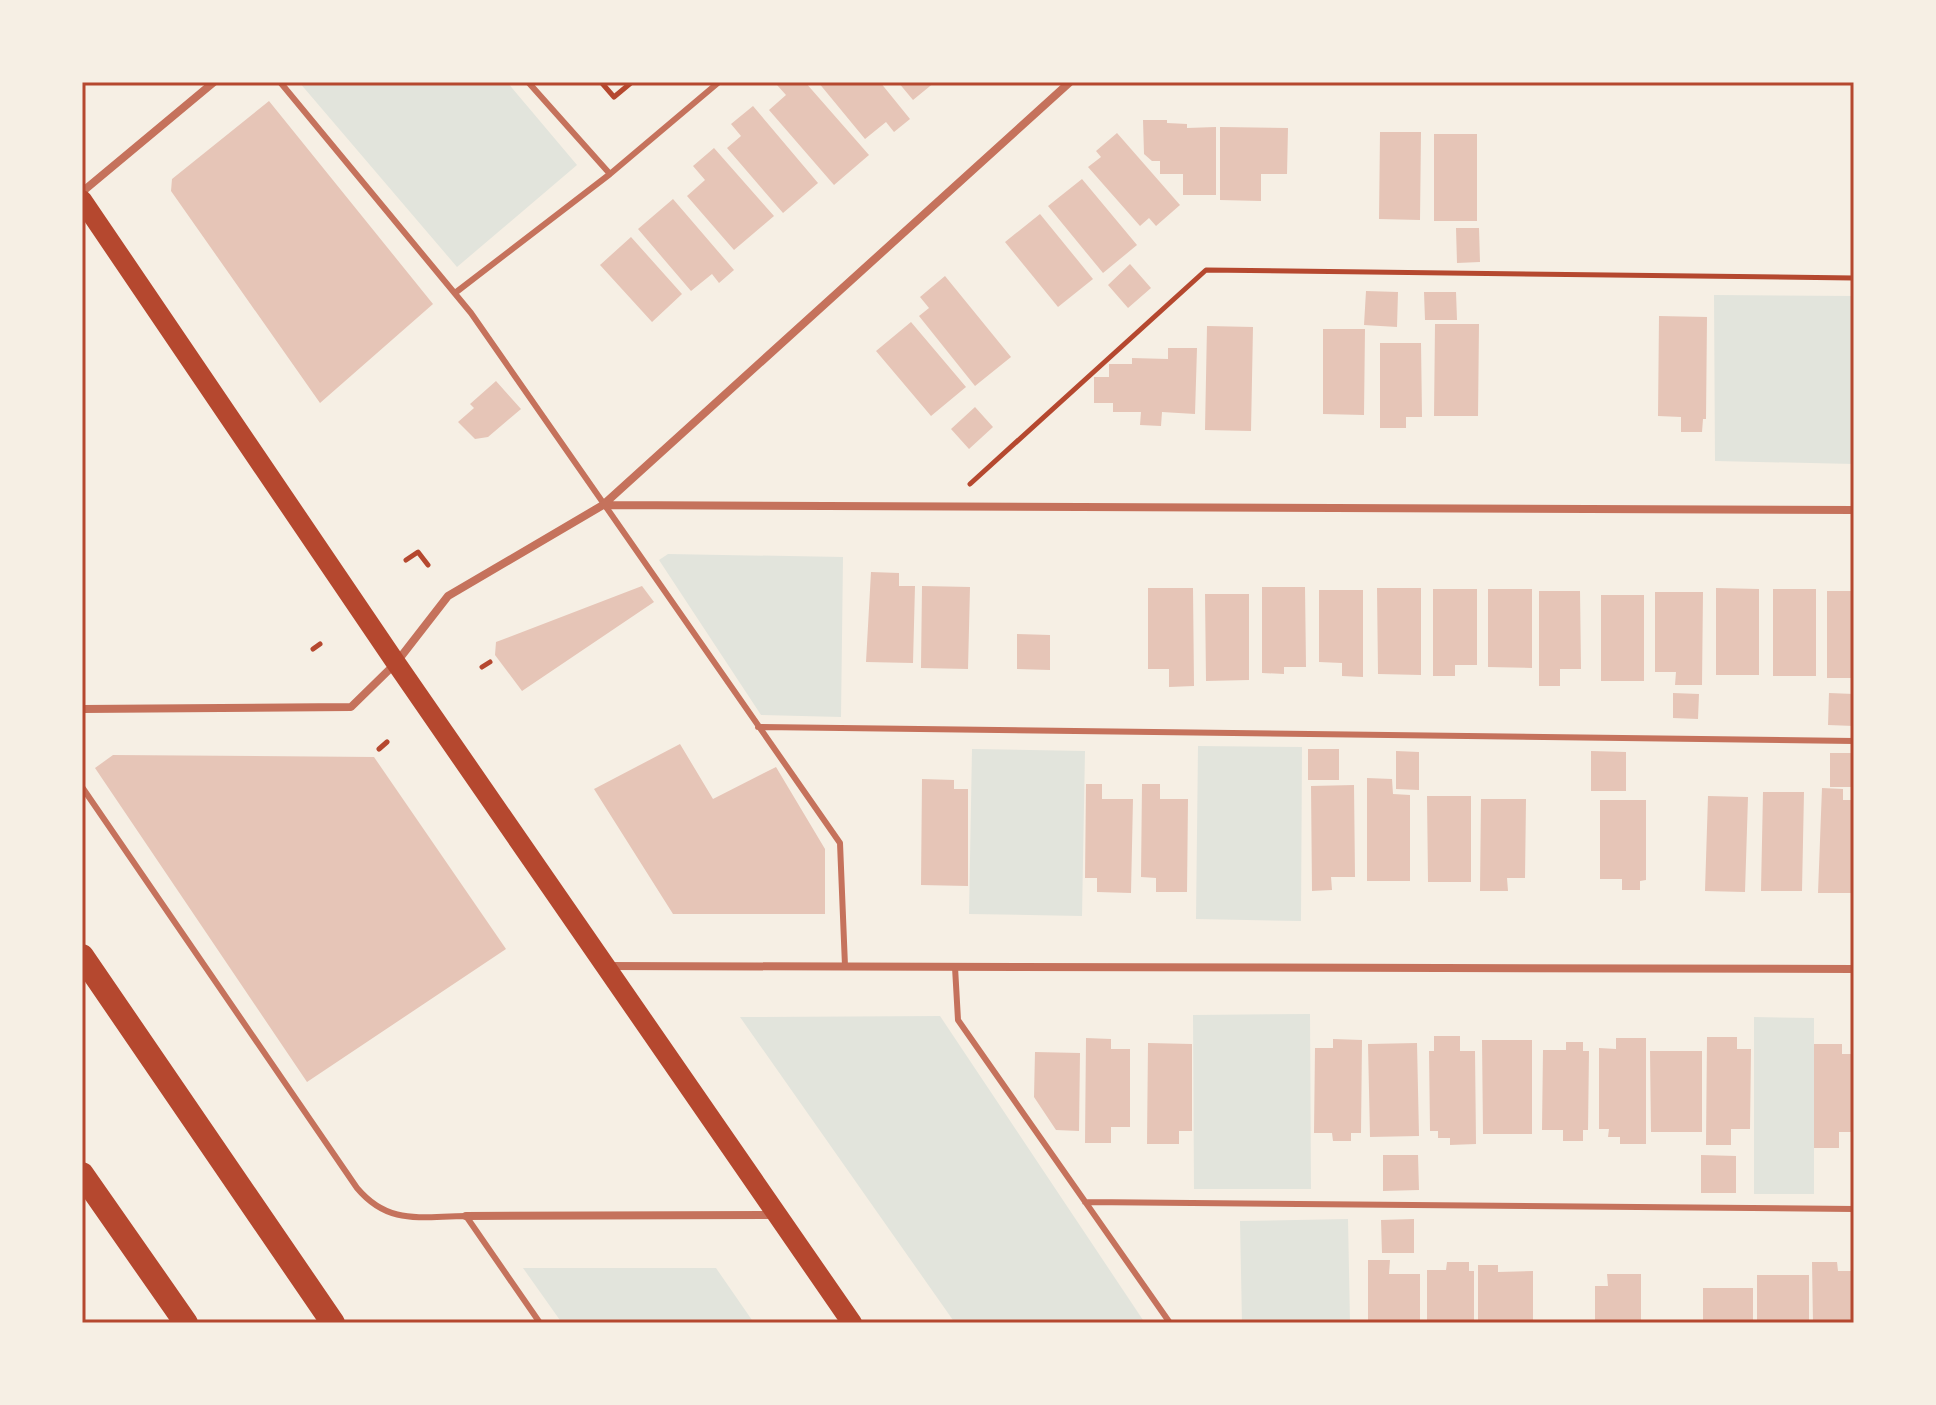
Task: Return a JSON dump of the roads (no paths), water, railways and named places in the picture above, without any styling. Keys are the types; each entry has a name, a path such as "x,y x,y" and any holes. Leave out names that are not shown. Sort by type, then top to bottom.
{"highway":[{"path":"82,956 333,1323"},
{"path":"82,1174 186,1323"}],"main road":[{"path":"82,200 396,663 852,1323"}],"street":[{"path":"82,192 214,82"},
{"path":"82,709 351,707 396,663 448,596 603,505 1070,82"},
{"path":"603,505 1854,510"},
{"path":"607,966 1854,969"},
{"path":"466,1216 778,1215"}],"lane":[{"path":"280,82 455,293 840,843 845,966"},
{"path":"528,82 610,174"},
{"path":"455,293 610,174 719,82"},
{"path":"758,727 1854,741"},
{"path":"82,787 372,1206 392,1216 466,1216 540,1323"},
{"path":"955,967 958,1020 1170,1323"},
{"path":"1085,1202 1854,1209"}]}
